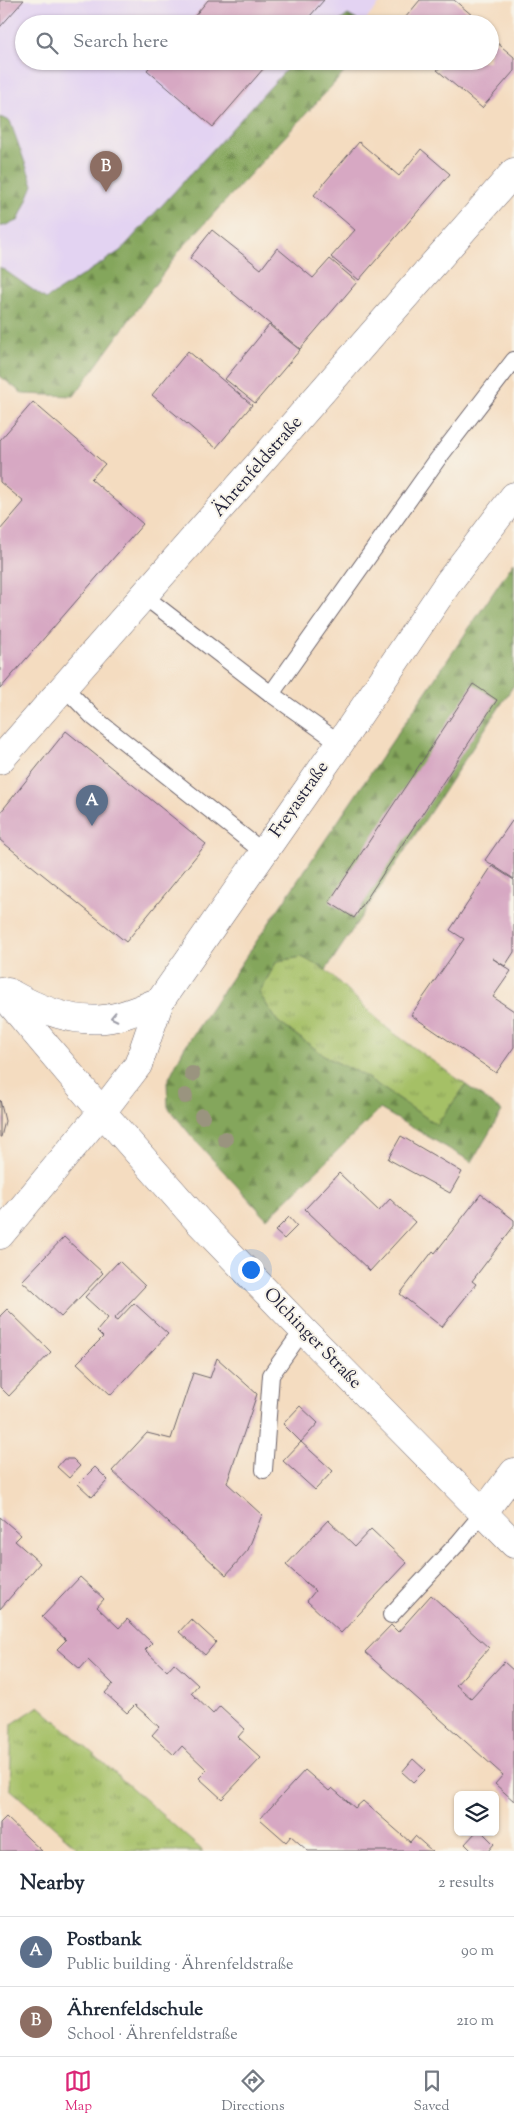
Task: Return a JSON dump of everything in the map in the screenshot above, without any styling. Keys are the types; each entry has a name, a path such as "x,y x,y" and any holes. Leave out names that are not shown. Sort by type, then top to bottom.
{"street":[{"name":"Ährenfeldstraße","path":"0,760 514,172"},
{"name":"Freyastraße","path":"0,1234 102,1112 138,1065 160,1001 340,743 448,583 514,496"},
{"path":"0,989 38,1009 68,1017 103,1020 126,1014 160,1001"},
{"name":"Olchinger Straße","path":"0,989 102,1112 199,1222 514,1544"},
{"path":"483,1514 514,1472"}],"lane":[{"path":"271,694 437,460 514,360"},
{"path":"144,596 271,694 340,743"},
{"path":"64,687 93,716 263,852"},
{"path":"264,1470 271,1375 303,1330"},
{"path":"391,1615 458,1544 483,1514"}],"shaded area":[{"path":"0,0 383,0 370,15 15,15 15,70 321,70 57,368 0,323"}],"green space":[{"path":"286,70 347,70 180,250 74,396 23,394 0,376 0,267 46,299 120,251"},
{"path":"0,117 10,121 33,185 18,221 0,227"},
{"path":"514,562 514,685 326,970 302,957 277,961 259,993 278,1022 328,1058 363,1075 437,1125 466,1085 502,1111 472,1162 380,1109 267,1219 193,1138 168,1107 167,1082 184,1048"},
{"path":"302,957 326,970 388,1029 466,1085 437,1125 363,1075 328,1058 278,1022 259,993 277,961"},
{"path":"39,1706 203,1851 81,1851 10,1789 12,1724"}],"building":[{"path":"0,0 24,0 0,27"},
{"path":"208,0 324,0 311,15 196,15"},
{"path":"420,0 454,0 472,15 408,15"},
{"path":"499,44 514,57 514,71 482,108 437,70 499,70"},
{"path":"147,70 262,70 213,127"},
{"path":"359,142 399,176 421,149 450,174 359,280 331,257 355,230 314,195"},
{"path":"212,230 261,269 277,248 313,278 330,259 357,282 300,349 190,258"},
{"path":"269,325 300,350 255,403 225,379"},
{"path":"188,351 252,405 216,448 152,395"},
{"path":"33,402 105,464 91,479 143,524 0,689 0,530 24,502 0,482 0,440"},
{"path":"473,684 497,700 354,918 329,902"},
{"path":"66,731 206,844 126,942 0,840 0,813"},
{"path":"512,821 514,822 514,879 485,860"},
{"path":"492,866 514,880 514,952 505,966 492,958 511,971 493,997 514,1011 514,1047 496,1073 411,1015 464,939 450,930"},
{"path":"0,1100 5,1121 1,1137 0,1137"},
{"path":"401,1136 462,1172 450,1193 388,1159"},
{"path":"339,1173 379,1211 390,1199 415,1222 370,1271 305,1209"},
{"path":"481,1194 514,1220 514,1226 472,1281 476,1284 442,1327 400,1294"},
{"path":"289,1217 297,1226 284,1239 275,1231"},
{"path":"64,1237 103,1273 61,1317 22,1281"},
{"path":"119,1261 145,1286 114,1319 117,1321 134,1303 168,1334 111,1395 77,1363 103,1337 97,1331 108,1318 85,1297"},
{"path":"7,1309 51,1352 9,1396 0,1387 0,1316"},
{"path":"217,1358 257,1394 227,1483 262,1515 248,1550 226,1575 112,1471 147,1433 171,1439 193,1373 210,1378"},
{"path":"300,1406 318,1423 301,1442 283,1424"},
{"path":"301,1442 333,1471 315,1490 283,1461"},
{"path":"64,1459 73,1459 80,1466 69,1478 57,1467"},
{"path":"95,1467 108,1480 92,1497 78,1484"},
{"path":"0,1517 21,1535 15,1541 40,1563 0,1609"},
{"path":"328,1520 355,1546 371,1529 407,1563 341,1633 307,1601 315,1591 286,1565"},
{"path":"80,1577 104,1599 97,1607 119,1628 127,1619 152,1643 145,1650 167,1671 174,1663 198,1685 191,1693 213,1714 220,1706 245,1729 238,1737 261,1758 222,1799 199,1778 207,1770 182,1746 174,1755 152,1735 159,1727 135,1705 127,1713 105,1693 113,1684 88,1660 80,1669 57,1649 66,1640 42,1617"},
{"path":"431,1595 489,1648 456,1685 471,1698 504,1662 514,1671 514,1801 495,1784 503,1775 365,1652 391,1625 398,1632"},
{"path":"191,1619 216,1642 205,1655 179,1632"},
{"path":"413,1759 425,1770 413,1782 402,1772"},
{"path":"305,1770 329,1791 332,1788 355,1808 363,1801 410,1842 415,1836 432,1851 308,1851 291,1836 286,1842 260,1819"},
{"path":"6,1817 42,1851 0,1851 0,1823"},
{"path":"472,1836 486,1836 494,1844 488,1851 472,1851 465,1844"}],"place":[{"name":"Ährenfeldschule","path":"106,192"},
{"name":"Postbank","path":"92,826"}]}
